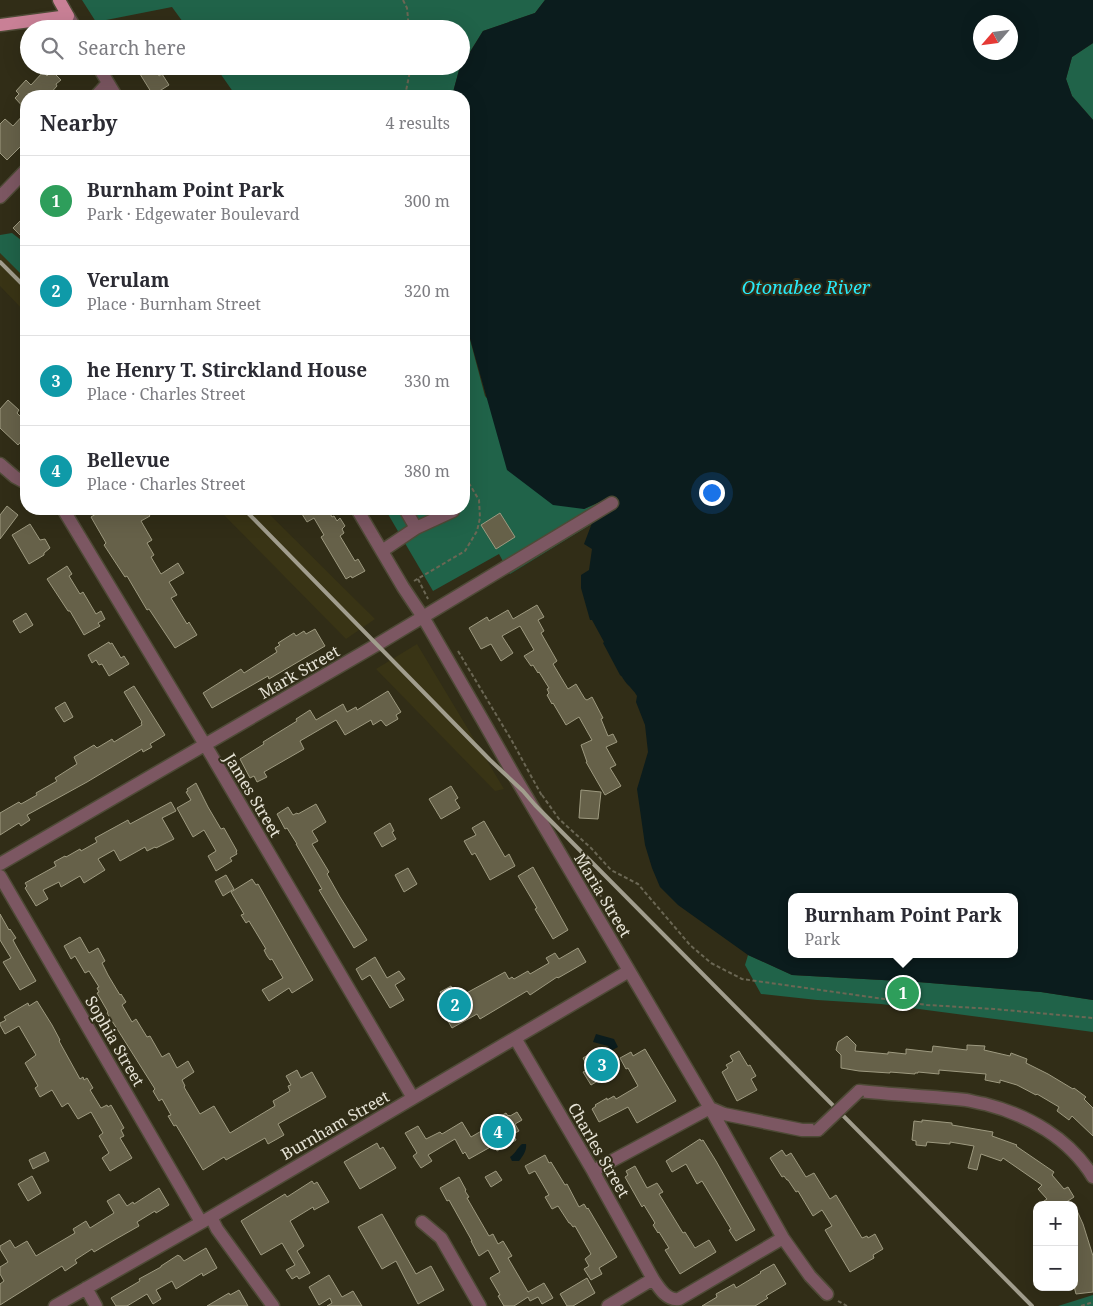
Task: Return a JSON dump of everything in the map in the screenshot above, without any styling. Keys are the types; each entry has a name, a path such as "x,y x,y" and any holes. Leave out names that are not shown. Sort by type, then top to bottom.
{"main road":[{"path":"38,20 68,16 60,0"},
{"path":"0,25 20,22"}],"street":[{"path":"68,16 70,20"},
{"path":"103,75 112,90"},
{"path":"102,90 108,83"},
{"path":"0,197 20,176"},
{"path":"0,464 20,480"},
{"name":"Mark Street","path":"0,864 428,614 612,503"},
{"name":"James Street","path":"67,515 413,1098"},
{"name":"Maria Street","path":"361,515 403,587 428,614 514,777 710,1108 783,1238 810,1276 827,1294"},
{"path":"408,515 416,528"},
{"path":"382,551 416,528 444,515"},
{"name":"Sophia Street","path":"0,876 206,1220 218,1229 273,1306"},
{"name":"Burnham Street","path":"56,1306 206,1220 629,970"},
{"name":"Charles Street","path":"515,1038 593,1171 653,1279 664,1294 675,1300 679,1299 783,1238"},
{"path":"593,1171 710,1108 724,1114 802,1130 818,1130 859,1091 968,1100 1023,1116 1045,1128 1070,1148 1093,1176"},
{"path":"422,1222 441,1238 480,1306"},
{"path":"608,1306 653,1279"},
{"path":"86,1288 96,1306"}],"path":[{"path":"403,0 407,8 408,20"},
{"path":"406,90 409,75"},
{"path":"428,614 418,579 465,551 477,531 480,518 479,500 470,485"},
{"path":"456,648 542,795 559,820 591,848 611,870 638,884 690,945 711,963 742,979 927,1005 1093,1018"},
{"path":"534,808 542,795"},
{"path":"1081,1306 1093,1302"}],"shaded area":[{"path":"0,253 20,273 20,307 0,286"},
{"path":"224,515 270,515 375,619 346,639"},
{"path":"417,644 504,789 495,791 376,669"}],"green space":[{"path":"82,0 545,0 535,13 483,31 470,52 470,20 181,20 172,7 106,20 95,20"},
{"path":"1093,43 1093,120 1072,96 1066,79 1072,57"},
{"path":"221,75 458,75 454,90 232,90"},
{"path":"12,233 20,239 20,273 0,253 0,235"},
{"path":"470,340 485,396 584,509 609,498 616,509 510,574 499,554 433,591 389,515 470,515"},
{"path":"748,955 792,975 918,982 1041,992 1093,1000 1093,1032 881,1004 761,994 745,965"},
{"path":"1093,1295 1093,1306 1058,1306"}],"water":[{"name":"Otonabee River","path":"545,0 1093,0 1093,43 1072,57 1066,79 1072,96 1093,120 1093,1000 1041,992 918,982 792,975 748,955 678,905 660,887 645,845 637,789 648,752 645,725 636,702 637,696 620,675 592,620 590,620 581,588 581,575 589,570 592,549 584,544 592,523 615,509 608,498 584,509 553,505 507,470 470,338 470,90 454,90 458,75 470,75 470,52 483,31 535,13"},
{"path":"596,1034 614,1039 618,1047 611,1051 608,1046 593,1042"},
{"path":"522,1144 526,1144 523,1155 519,1161 512,1161 510,1157"}],"building":[{"path":"40,75 56,75 61,80 56,84 57,86 53,90 20,90 20,103 15,98 19,94 16,91 26,80 31,85"},
{"path":"141,75 163,75 169,85 161,90 150,90"},
{"path":"20,118 20,147 7,160 0,153 0,124 5,119 13,126"},
{"path":"20,221 20,235 13,228"},
{"path":"8,400 19,410 17,413 20,416 20,443 18,445 0,428 0,409"},
{"path":"7,506 18,515 0,539 0,515"},
{"path":"500,513 515,537 496,549 481,525"},
{"path":"94,515 149,515 141,521 152,540 147,543 154,555 151,557 161,574 178,563 184,573 169,582 177,595 171,598 187,624 189,622 197,635 175,648 104,545 106,543 91,517"},
{"path":"303,515 331,515 337,521 340,518 345,526 342,529 344,533 340,536 355,561 358,559 365,571 346,579 321,537 324,535 314,518 307,522"},
{"path":"30,524 40,540 45,539 50,548 44,555 29,564 12,535"},
{"path":"67,566 72,574 69,576 80,594 83,592 96,614 101,611 105,619 98,623 100,626 84,635 70,611 68,611 47,579"},
{"path":"537,605 544,617 538,620 544,631 541,633 557,661 553,664 568,689 576,684 585,699 587,700 592,697 603,718 601,719 608,736 613,734 617,742 606,747 616,765 610,768 621,786 605,795 586,762 581,745 592,740 579,717 566,725 552,704 547,695 549,693 547,689 549,688 539,672 533,665 531,666 524,656 534,650 520,626 502,636 513,653 501,661 491,644 481,649 469,628 487,617 489,621 508,610 513,619"},
{"path":"26,613 33,625 20,633 13,621"},
{"path":"315,629 325,646 269,679 268,676 212,708 203,693 241,669 244,673 277,652 275,648 280,645 278,643 294,633 296,636 304,631 306,634"},
{"path":"109,642 110,644 112,643 121,658 124,656 129,664 109,676 102,664 99,665 96,660 92,663 88,655"},
{"path":"134,686 165,735 150,744 152,747 143,752 142,749 27,815 30,820 21,826 19,823 0,835 0,813 19,802 21,804 57,781 55,778 77,764 74,757 94,745 97,748 112,739 114,742 142,725 124,692"},
{"path":"388,691 401,712 396,715 398,719 386,726 381,720 373,725 371,720 345,735 336,720 300,741 304,749 264,772 267,777 257,782 254,776 250,778 240,759 297,721 296,719 310,710 316,720 343,704 347,712 356,707 357,710"},
{"path":"65,702 73,717 64,722 55,708"},
{"path":"196,783 221,829 224,828 237,851 237,854 230,858 232,861 216,871 208,856 216,851 204,830 193,837 177,808 191,800 186,792 188,791 187,789"},
{"path":"451,786 458,798 455,800 460,808 441,819 429,799"},
{"path":"581,790 601,792 598,819 579,818"},
{"path":"171,802 176,811 162,818 174,839 147,851 145,847 120,861 114,850 98,859 105,870 84,883 80,876 61,887 59,882 43,890 48,899 36,906 25,888 27,886 25,883 56,866 54,862 97,842 95,838 128,820 130,824"},
{"path":"316,804 326,822 312,831 318,841 312,844 329,872 327,874 340,897 367,940 354,948 319,890 322,889 297,844 287,828 285,829 277,814 288,807 293,815 298,814"},
{"path":"484,821 505,857 509,854 515,866 490,880 475,853 472,855 464,841 476,835 472,828"},
{"path":"390,823 396,839 382,847 374,833"},
{"path":"533,867 568,930 553,939 518,876"},
{"path":"408,868 417,884 404,892 395,875"},
{"path":"226,875 234,889 223,896 215,881"},
{"path":"252,879 256,885 258,884 313,980 292,993 289,988 269,1001 262,990 283,978 272,959 270,960 267,956 264,950 266,949 249,921 246,923 241,915 244,914 231,892"},
{"path":"0,914 16,938 13,940 36,981 20,990 3,962 11,958 0,940"},
{"path":"80,937 89,953 98,948 105,961 102,963 108,975 126,1002 122,1005 132,1022 136,1019 147,1037 150,1036 162,1057 169,1053 177,1068 188,1061 194,1072 182,1080 184,1087 200,1114 214,1106 230,1133 275,1106 273,1101 290,1091 288,1086 291,1085 286,1076 297,1070 301,1078 312,1072 326,1097 278,1124 284,1135 268,1144 265,1138 226,1160 224,1157 203,1170 176,1125 174,1126 168,1116 171,1115 162,1099 159,1101 153,1091 155,1089 107,1013 97,993 99,992 97,988 99,987 89,971 85,973 75,956 71,959 64,946"},
{"path":"578,948 586,962 557,977 530,995 527,991 480,1019 477,1014 452,1028 440,1007 447,1003 440,992 451,986 457,997 461,996 505,972 509,979 512,977 514,979 528,971 530,974 549,963 546,958 555,953 559,959"},
{"path":"375,957 387,978 399,971 405,979 395,985 404,1000 390,1008 370,975 362,980 356,969"},
{"path":"37,1001 52,1025 80,1079 83,1077 84,1080 87,1078 93,1088 90,1090 101,1108 111,1105 124,1128 121,1130 124,1136 120,1138 132,1158 110,1171 102,1158 109,1153 99,1136 103,1133 91,1112 78,1119 68,1103 62,1107 52,1090 40,1097 35,1088 38,1086 25,1063 36,1055 19,1026 5,1034 0,1025 0,1023 6,1020 4,1017 28,1003 29,1006"},
{"path":"847,1036 856,1045 855,1051 906,1054 906,1049 932,1052 933,1046 967,1050 967,1045 985,1046 984,1050 1010,1056 1011,1053 1027,1059 1026,1063 1074,1088 1086,1097 1084,1099 1093,1108 1093,1136 1072,1116 1069,1120 1057,1111 1059,1107 1037,1094 1000,1080 1000,1083 985,1080 986,1074 939,1070 939,1074 918,1072 915,1074 890,1073 841,1068 841,1055 836,1050 838,1042"},
{"path":"607,1049 618,1069 591,1085 583,1072 589,1069 583,1058 596,1050 599,1054"},
{"path":"645,1049 676,1101 637,1123 628,1107 599,1122 592,1109 595,1105 614,1096 616,1099 638,1086 620,1058 631,1052 633,1056"},
{"path":"739,1051 756,1076 751,1079 757,1090 737,1101 722,1072 728,1068 726,1065 733,1061 730,1056"},
{"path":"517,1112 522,1120 515,1124 519,1131 513,1134 516,1140 497,1151 494,1145 469,1159 465,1152 463,1154 455,1139 428,1155 432,1161 421,1168 413,1156 417,1153 405,1133 418,1126 426,1139 440,1132 442,1134 462,1122 471,1137 490,1126 488,1123 506,1113 510,1116"},
{"path":"922,1120 952,1123 952,1125 993,1132 992,1136 1017,1145 1054,1172 1052,1175 1064,1189 1068,1187 1074,1197 1068,1201 1044,1201 1047,1199 1038,1189 1042,1185 1003,1158 1001,1161 981,1154 977,1170 968,1168 974,1146 950,1142 950,1144 927,1142 926,1146 916,1145 916,1141 912,1140 914,1121 922,1122"},
{"path":"700,1139 701,1141 703,1140 716,1161 755,1230 736,1241 729,1230 731,1229 702,1181 697,1184 686,1164 672,1172 666,1161"},
{"path":"377,1143 380,1149 383,1147 396,1168 360,1189 344,1162"},
{"path":"782,1150 786,1156 791,1153 806,1177 814,1173 830,1199 836,1195 862,1238 867,1236 868,1238 875,1234 883,1249 873,1255 874,1258 850,1272 825,1230 832,1226 822,1210 813,1216 798,1191 796,1192 784,1176 782,1177 770,1158"},
{"path":"45,1152 49,1161 33,1169 29,1160"},
{"path":"545,1155 565,1185 567,1184 579,1207 584,1204 588,1208 617,1257 599,1268 602,1274 591,1280 584,1269 589,1266 585,1259 591,1254 575,1226 573,1227 569,1223 558,1206 552,1209 545,1197 549,1195 535,1171 529,1174 525,1166"},
{"path":"635,1166 647,1188 657,1183 663,1192 659,1194 683,1233 685,1232 695,1248 709,1240 716,1252 680,1274 665,1250 669,1248 653,1225 655,1223 644,1205 642,1207 625,1177 628,1175 626,1171"},
{"path":"496,1171 502,1180 491,1187 485,1177"},
{"path":"32,1176 41,1193 28,1201 18,1184"},
{"path":"459,1177 469,1197 467,1198 489,1236 493,1234 498,1244 503,1241 512,1256 508,1258 528,1292 544,1283 553,1298 542,1304 538,1297 530,1301 528,1297 514,1306 504,1306 490,1278 500,1272 488,1250 479,1256 449,1200 447,1201 440,1188"},
{"path":"312,1181 314,1184 317,1182 329,1202 314,1210 313,1207 290,1221 304,1246 297,1251 310,1273 299,1279 297,1276 292,1279 286,1270 295,1265 282,1243 261,1255 241,1221 285,1194 287,1197"},
{"path":"159,1188 169,1205 137,1222 139,1226 94,1252 92,1249 75,1260 77,1263 65,1271 62,1266 0,1305 0,1284 4,1281 0,1274 0,1267 8,1262 0,1246 10,1240 15,1248 27,1241 36,1256 75,1233 73,1229 86,1221 90,1228 114,1213 107,1201 119,1194 127,1206 133,1202 134,1204"},
{"path":"1078,1213 1093,1256 1093,1292 1076,1294 1075,1291 1078,1291"},
{"path":"382,1214 416,1274 431,1266 444,1290 418,1304 396,1261 382,1269 358,1227"},
{"path":"206,1248 217,1268 203,1276 202,1273 176,1289 172,1281 156,1290 161,1299 153,1304 147,1294 127,1306 116,1306 111,1298 178,1255 184,1261"},
{"path":"774,1264 786,1284 766,1296 768,1298 755,1306 702,1306 717,1297 716,1294 734,1284 736,1288"},
{"path":"329,1275 342,1297 353,1291 362,1306 327,1306 332,1303 330,1298 319,1305 309,1287"},
{"path":"587,1278 595,1293 573,1306 567,1306 560,1294"},
{"path":"239,1290 248,1306 207,1306 229,1293 230,1295"}],"railway":[{"path":"0,262 20,282"},
{"path":"250,515 490,760 523,791 1032,1306"}],"place":[{"name":"Burnham Point Park","path":"903,993"},
{"name":"Verulam","path":"455,1005"},
{"name":"he Henry T. Stirckland House","path":"602,1065"},
{"name":"Bellevue","path":"498,1132"}]}
